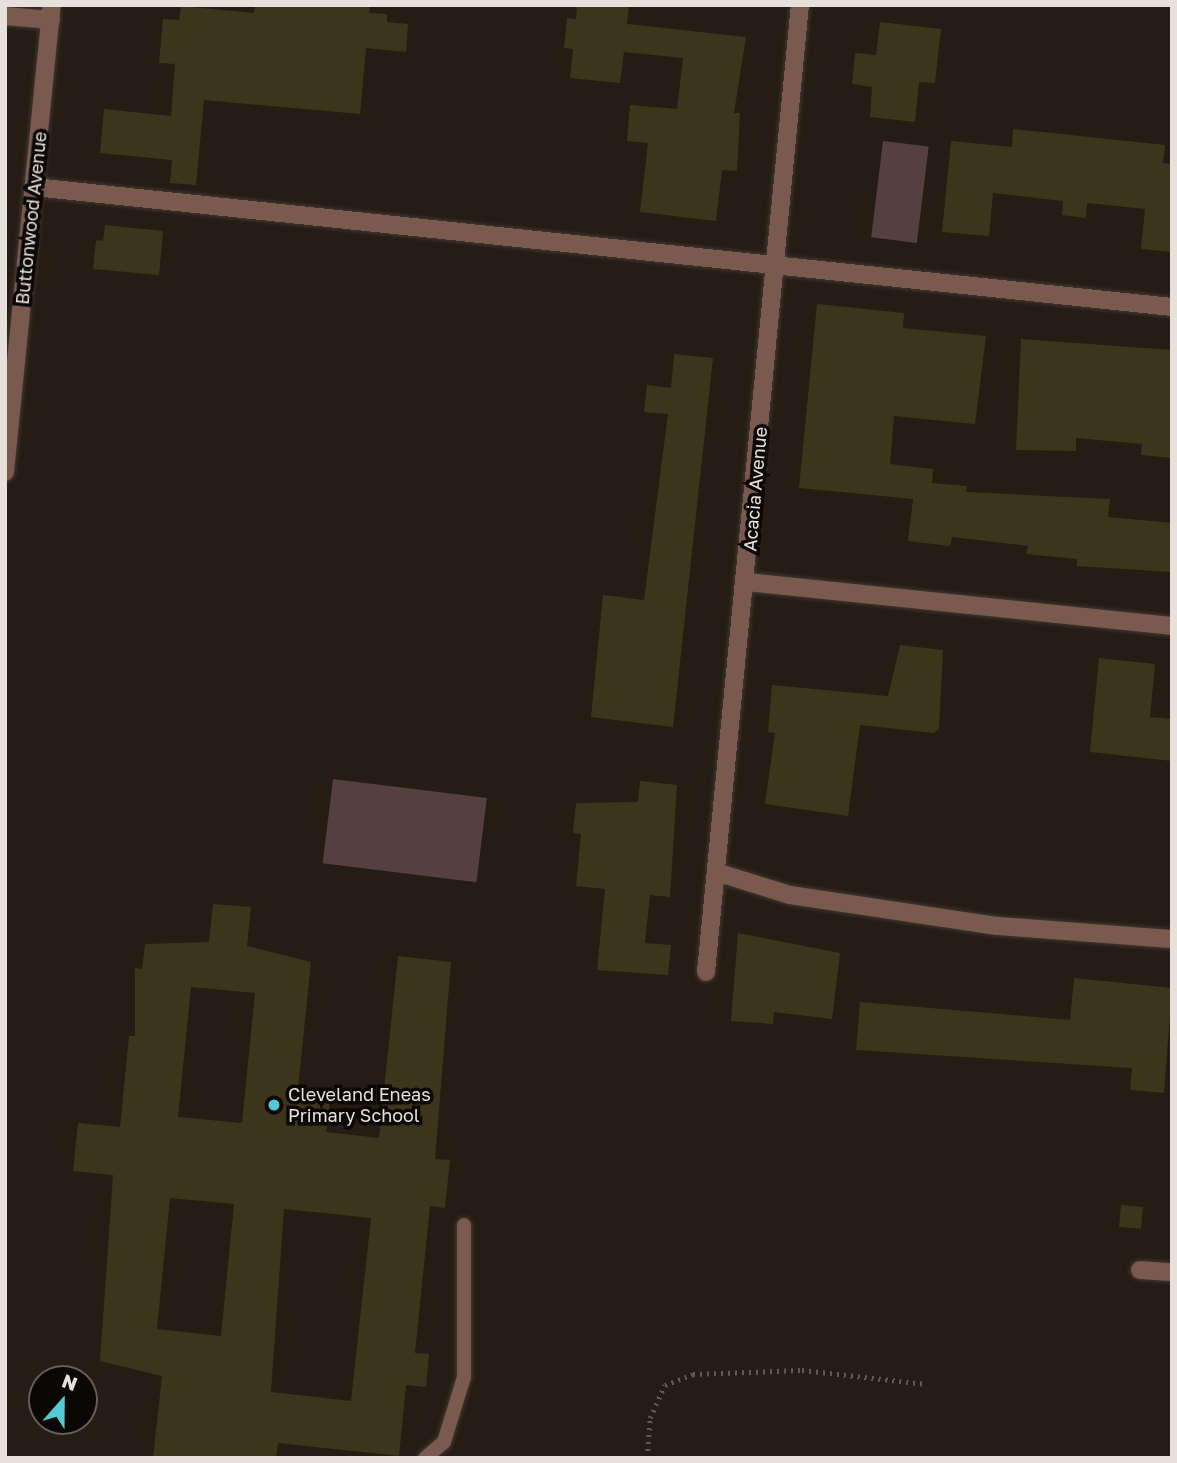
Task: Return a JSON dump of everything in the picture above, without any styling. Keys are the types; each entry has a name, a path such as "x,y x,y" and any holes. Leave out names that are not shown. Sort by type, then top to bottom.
{"street":[{"name":"Acacia Avenue","path":"706,972 800,5"},
{"path":"5,16 51,13"},
{"name":"Buttonwood Avenue","path":"5,472 12,344 34,187 51,13"},
{"path":"34,187 1172,307"},
{"path":"746,582 1172,626"},
{"path":"716,872 790,895 998,926 1172,939"},
{"path":"1140,1270 1172,1272"}],"lane":[{"path":"425,1458 444,1442 464,1377 464,1224"}],"path":[{"path":"647,1458 650,1418 665,1385 693,1374 802,1370 926,1384"}],"shaded area":[{"path":"883,141 929,147 917,243 871,237"},
{"path":"333,779 487,798 476,882 323,863"}],"building":[{"path":"255,5 370,5 369,13 387,14 387,22 408,24 406,52 366,48 360,114 204,100 196,185 170,183 172,160 100,153 104,109 171,116 175,64 159,63 163,19 179,20 181,6 254,13"},
{"path":"577,5 629,5 627,24 746,37 734,113 740,113 737,171 722,170 716,221 640,212 648,143 627,141 630,105 677,109 683,58 624,52 620,83 570,78 573,49 564,48 567,18 576,19"},
{"path":"880,22 941,29 935,83 919,82 915,122 870,117 872,87 852,84 855,53 876,55"},
{"path":"1013,129 1165,145 1163,163 1172,164 1172,252 1141,249 1145,209 1087,203 1086,218 1062,215 1063,201 993,193 989,236 942,232 951,141 1012,147"},
{"path":"105,225 163,231 159,275 93,269 96,240 103,241"},
{"path":"817,304 904,313 903,328 986,336 975,424 894,416 890,464 933,469 932,483 967,486 966,492 1110,499 1108,517 1172,523 1172,572 1077,566 1077,559 1026,554 1028,546 952,537 950,546 908,541 913,499 799,488"},
{"path":"1021,339 1172,350 1172,458 1141,455 1142,444 1076,438 1076,451 1016,450"},
{"path":"674,354 713,358 673,727 591,717 603,595 644,600 668,414 644,412 647,385 671,388"},
{"path":"900,645 943,650 939,728 934,733 860,725 848,816 765,804 775,733 768,732 772,685 888,696"},
{"path":"1099,658 1155,664 1150,717 1172,719 1172,761 1090,752"},
{"path":"640,781 677,785 670,897 650,895 645,943 671,945 668,975 597,970 605,889 576,886 581,834 573,833 576,803 638,802"},
{"path":"213,904 251,907 247,946 311,962 298,1089 331,1092 326,1132 379,1138 398,956 451,962 435,1159 450,1160 445,1208 430,1206 415,1353 429,1354 426,1387 406,1385 399,1456 278,1443 276,1458 153,1458 162,1376 100,1361 113,1175 73,1171 78,1123 120,1127 129,1036 135,1036 135,968 142,969 145,944 209,942","holes":["191,987 255,993 242,1123 178,1117","170,1198 234,1204 221,1336 157,1329","284,1209 371,1218 351,1401 271,1392"]},
{"path":"738,933 840,953 832,1019 774,1012 773,1024 731,1021"},
{"path":"1074,978 1172,988 1164,1093 1130,1090 1132,1068 856,1050 860,1002 1070,1020"},
{"path":"1121,1205 1143,1207 1141,1229 1119,1227"}],"place":[{"name":"Cleveland Eneas Primary School","path":"274,1105"}]}
